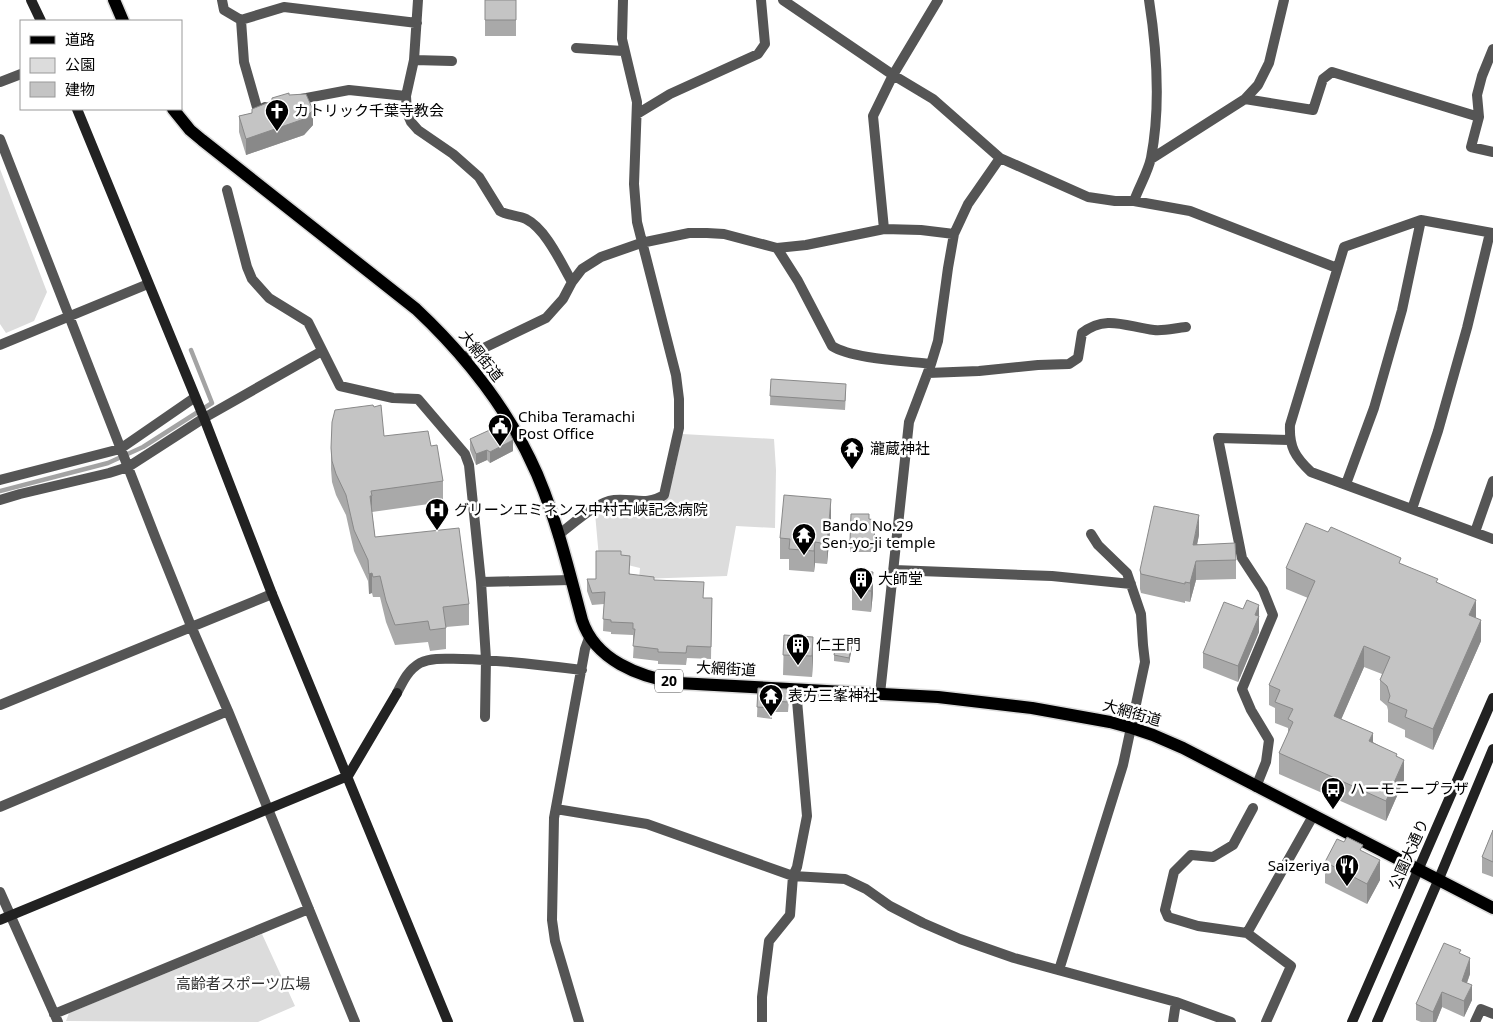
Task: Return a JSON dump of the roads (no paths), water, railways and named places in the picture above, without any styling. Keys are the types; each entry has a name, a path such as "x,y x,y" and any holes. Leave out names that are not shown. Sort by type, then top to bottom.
{"main road":[{"path":"114,0 123,20"},
{"name":"大網街道","path":"174,110 190,130 202,140 416,309 463,358 502,411 536,473 558,535 582,620 589,638 611,658 636,673 678,683 938,697 1032,708 1110,722 1132,728 1154,735 1182,748 1493,908"}],"street":[{"path":"32,0 41,20"},
{"path":"222,0 224,10 241,20 284,7 417,23"},
{"path":"418,0 414,60 406,96 407,112 411,122 418,130 453,154 479,177 500,211 505,214 525,218 539,228 572,282"},
{"path":"558,535 594,508 613,500 655,501 664,495 679,428 679,399 676,375 637,222 634,184 637,114 635,91 623,51 621,26 623,0"},
{"path":"637,114 670,94 758,54 765,44 761,0"},
{"path":"783,0 933,99 1000,158 1088,198 1115,202 1134,200 1190,211 1337,268"},
{"path":"884,230 872,116 938,0"},
{"path":"1134,200 1151,159 1157,84 1149,0"},
{"path":"1151,159 1245,99 1258,84 1269,63 1284,0"},
{"path":"241,20 244,62 258,111 270,104 349,90 406,96"},
{"path":"576,48 623,51"},
{"path":"1492,56 1482,76 1477,95 1479,117 1471,147 1493,152"},
{"path":"414,60 452,61"},
{"path":"1245,99 1313,110 1323,79 1332,72 1479,117"},
{"path":"0,82 20,74"},
{"path":"78,110 272,594 448,1022"},
{"path":"0,139 191,626 228,711 355,1022"},
{"path":"880,694 909,422 930,369 938,342 954,234 968,204 1000,158"},
{"path":"227,190 247,268 252,279 269,298 308,322 314,330 322,351 340,386 393,398 418,399 465,454 469,465 481,582 486,659 485,717"},
{"path":"1346,484 1374,408 1402,310 1421,220"},
{"path":"1412,509 1438,431 1491,233 1421,220 1344,247 1290,426 1289,440 1301,462 1311,472 1493,539"},
{"path":"463,358 546,318 563,299 582,269 601,258 641,243 689,233 707,233 724,234 777,248 806,245 884,230 921,230 954,234"},
{"path":"777,248 798,282 832,346 838,350 855,355 930,369 1069,364 1078,358 1082,333 1090,326 1098,323 1122,323 1155,330 1186,326"},
{"path":"0,345 148,284"},
{"path":"0,480 121,451 199,408 322,351"},
{"path":"0,500 109,473 127,465 199,408"},
{"path":"1256,787 1266,762 1269,740 1251,710 1242,689 1273,615 1263,590 1242,558 1218,438 1289,440"},
{"path":"1475,532 1493,481"},
{"path":"1059,970 1123,765 1145,662 1141,614 1127,574 1098,545 1091,534"},
{"path":"894,570 1033,575 1131,584"},
{"path":"481,582 571,580"},
{"path":"0,705 272,594"},
{"path":"579,1022 555,941 552,920 554,818 589,638"},
{"path":"0,920 348,776 406,675 419,664 437,659 486,659 582,670"},
{"path":"762,1022 762,997 769,941 790,915 793,876 797,867 807,816 805,771 796,689"},
{"name":"公園大通り","path":"1352,1022 1493,698"},
{"path":"0,807 228,711"},
{"path":"1377,1022 1493,749"},
{"path":"1253,808 1232,845 1213,857 1192,855 1174,872 1166,910 1168,918 1198,926 1247,933 1291,966 1266,1022"},
{"path":"556,809 647,824 793,876 845,879 866,889 898,910 960,939 1014,958 1176,1002 1231,1022"},
{"path":"1247,933 1313,816"},
{"path":"0,892 56,1018 309,909"},
{"path":"1173,1022 1176,1002"},
{"path":"1475,1022 1481,1008 1493,1014"}],"waterway":[{"path":"0,491 108,463 143,447 212,403 191,350"}],"place":[{"name":"カトリック千葉寺教会","path":"277,132"},
{"name":"Chiba Teramachi Post Office","path":"500,447"},
{"name":"瀧蔵神社","path":"852,470"},
{"name":"グリーンエミネンス中村古峡記念病院","path":"437,531"},
{"name":"Bando No.29 Sen-yo-ji temple","path":"804,556"},
{"name":"大師堂","path":"861,600"},
{"name":"仁王門","path":"798,666"},
{"name":"表方三峯神社","path":"771,717"},
{"name":"ハーモニープラザ","path":"1333,810"},
{"name":"Saizeriya","path":"1347,887"}],"park label":[{"name":"高齢者スポーツ広場","path":"243,984"}]}
